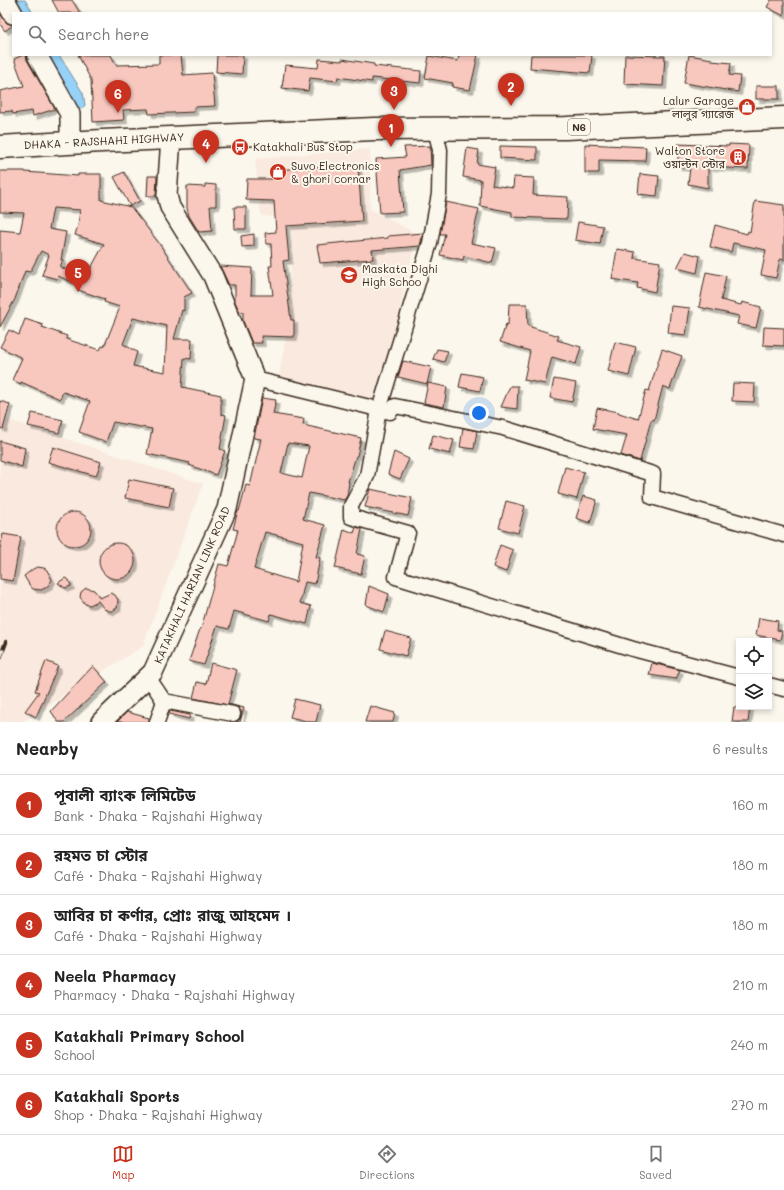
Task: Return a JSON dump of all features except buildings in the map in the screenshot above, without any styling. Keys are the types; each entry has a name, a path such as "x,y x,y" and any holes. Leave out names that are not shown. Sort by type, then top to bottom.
{"highway":[{"name":"DHAKA - RAJSHAHI HIGHWAY","path":"0,147 70,142 374,129 566,128 784,118"}],"street":[{"path":"5,0 12,12"},
{"path":"37,56 70,114 70,142"},
{"path":"435,129 440,150 439,194 430,243 379,410 367,476 351,506 351,517 408,533 396,577 634,649 736,676"},
{"path":"171,138 167,194 170,207 213,276 255,379 379,410 390,412 395,406 503,428 653,474 652,497 784,535"},
{"name":"KATAKHALI HARIAN LINK ROAD","path":"101,722 153,672 227,509 255,379"},
{"path":"148,677 164,701 233,714"},
{"path":"772,686 784,689"},
{"path":"157,722 164,701"}],"shaded area":[{"name":"Maskata Dighi High Schoo","path":"370,149 370,209 417,234 378,402 279,377 289,317 292,220 261,215 255,159"},
{"path":"0,417 203,484 143,646 22,722 0,722"}],"water":[{"path":"14,0 25,0 32,12 21,12"},
{"path":"48,56 60,56 83,93 85,105 82,109 75,104"}],"railway":[{"path":"0,658 6,642"}],"place":[{"name":"রহমত চা স্টোর","path":"511,106"},
{"name":"Lalur Garage লালুর গ্যারেজ","path":"747,107"},
{"name":"আবির চা কর্ণার, প্রোঃ রাজু আহমেদ ।","path":"394,110"},
{"name":"Katakhali Sports","path":"118,113"},
{"name":"Katakhali Bus Stop","path":"240,147"},
{"name":"পূবালী ব্যাংক লিমিটেড","path":"391,147"},
{"name":"Walton Store ওয়াল্টন স্টোর","path":"738,157"},
{"name":"Neela Pharmacy","path":"206,163"},
{"name":"Suvo Electronics & ghori cornar","path":"278,172"},
{"name":"Maskata Dighi High Schoo","path":"349,275"},
{"name":"Katakhali Primary School","path":"78,292"}]}
